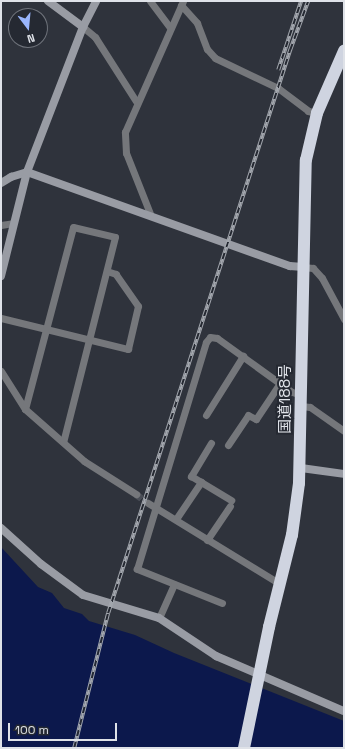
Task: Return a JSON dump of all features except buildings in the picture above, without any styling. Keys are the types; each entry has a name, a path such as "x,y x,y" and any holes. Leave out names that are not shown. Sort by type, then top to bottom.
{"highway":[{"name":"国道188号","path":"244,748 258,678 292,535 301,468 303,267 306,160 316,113 344,51"}],"street":[{"path":"48,1 96,36 136,101"},
{"path":"1,276 13,223 27,172 83,27 96,1"},
{"path":"150,1 170,28"},
{"path":"151,216 126,153 124,140 126,126 136,101 182,3 197,23 207,49 215,58 278,88 308,111 316,113"},
{"path":"1,183 15,175 27,172 290,266 313,268 322,278 344,319"},
{"path":"1,226 13,223"},
{"path":"25,409 73,227 115,237 63,442"},
{"path":"1,318 128,349 138,306 116,274 106,271"},
{"path":"222,603 137,569 206,342 210,337 217,338 344,431"},
{"path":"206,415 243,356"},
{"path":"1,371 4,373 25,409 84,461 136,494"},
{"path":"228,445 248,415 256,419 280,383"},
{"path":"207,540 230,503 191,476 211,443"},
{"path":"301,468 344,474"},
{"path":"176,520 201,482"},
{"path":"148,503 280,584"},
{"path":"1,528 41,564 83,595 159,618 216,656 258,678 344,711"},
{"path":"159,618 174,584"}],"shaded area":[{"path":"1,547 38,587 52,593 64,608 82,614 89,621 135,635 174,653 344,721 344,748 1,748"}],"tunnel":[{"path":"136,494 148,503"}],"railway":[{"path":"278,70 301,1"},
{"path":"74,748 108,613 290,50 308,1"}]}
